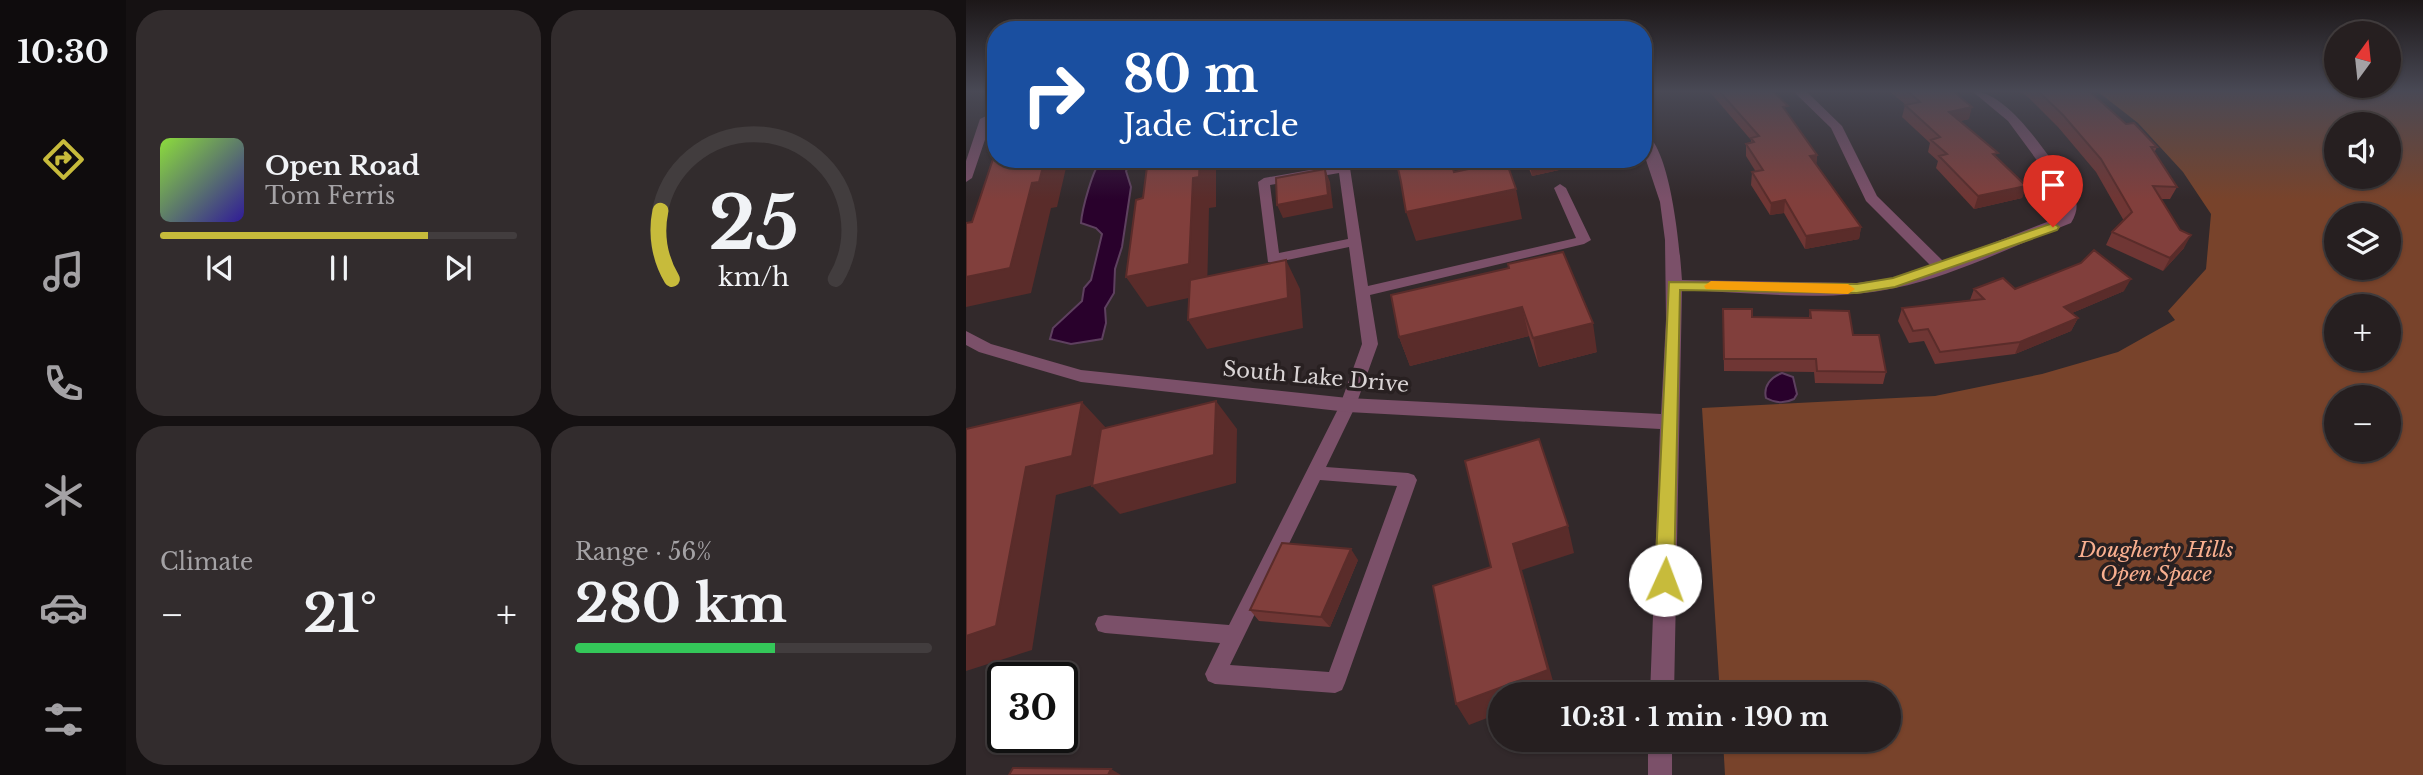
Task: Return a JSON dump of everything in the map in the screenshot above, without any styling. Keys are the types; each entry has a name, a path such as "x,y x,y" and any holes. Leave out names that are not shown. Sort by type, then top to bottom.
{"street":[{"path":"1837,127 1871,198 1942,268"},
{"path":"1674,285 1857,289 1895,283 2053,227 2066,220 2071,212 2071,200 2019,127"},
{"path":"1652,151 1669,215 1674,285 1662,682"},
{"name":"South Lake Drive","path":"966,337 985,348 1081,376 1348,405 1669,422"},
{"path":"1660,752 1660,775"}],"lane":[{"path":"966,178 983,127"},
{"path":"1315,473 1408,480 1335,683 1215,674 1348,405 1370,344 1344,168 1264,182 1273,259 1354,242"},
{"path":"1361,292 1584,240 1560,188"},
{"path":"1105,624 1235,635"}],"green space":[{"name":"Dougherty Hills Open Space","path":"2142,127 2324,127 2324,189 2401,189 2401,127 2423,127 2423,775 1725,775 1724,752 1901,752 1901,682 1719,682 1702,408 1935,396 2042,374 2118,352 2175,320 2168,311 2206,269 2211,214 2183,172"}],"shaded area":[{"path":"1097,168 1128,168 1131,187 1122,247 1115,269 1114,293 1105,308 1106,323 1102,339 1071,344 1050,339 1053,328 1082,301 1084,288 1091,280 1102,234 1096,228 1081,223"},
{"path":"1782,373 1793,377 1797,394 1794,399 1780,402 1766,398 1769,382"}],"building":[{"path":"1751,127 1797,127 1817,155 1810,156 1861,227 1806,236 1785,200 1771,203 1752,172 1763,170 1746,144 1754,142 1751,138 1759,136"},
{"path":"1929,127 1967,127 1998,153 1993,154 2026,186 1978,196 1939,156 1947,154 1931,140 1940,137"},
{"path":"2074,127 2138,127 2157,147 2151,147 2177,187 2153,186 2180,230 2191,235 2170,258 2112,232 2132,212 2101,159"},
{"path":"990,168 1043,168 1039,182 1032,183 1010,268 966,277 966,223 972,222"},
{"path":"1147,168 1200,168 1199,177 1193,178 1189,264 1126,277 1136,200 1143,198"},
{"path":"1398,168 1453,168 1454,172 1473,168 1508,168 1516,189 1406,212"},
{"path":"1325,169 1328,195 1277,205 1276,178"},
{"path":"2094,250 2131,279 2064,307 2078,318 2020,342 1940,352 1928,329 1913,331 1902,308 1984,299 1974,289 2003,278 2015,289 2081,263"},
{"path":"1563,252 1593,323 1533,338 1522,307 1399,337 1391,295 1509,268 1508,264"},
{"path":"1286,260 1288,298 1188,320 1190,280"},
{"path":"1723,309 1752,309 1752,317 1811,318 1810,310 1849,311 1853,335 1879,335 1886,372 1817,371 1816,359 1724,359"},
{"path":"1216,401 1214,455 1092,486 1101,429"},
{"path":"1082,402 1072,456 1026,467 996,626 966,636 966,429"},
{"path":"1539,439 1568,526 1513,544 1548,670 1516,682 1488,682 1488,692 1456,704 1433,586 1491,567 1465,461"},
{"path":"1282,543 1351,549 1321,617 1250,610"},
{"path":"1013,768 1111,769 1108,775 1009,775"}],"slow traffic":[{"path":"1711,286 1848,289"}],"route":[{"path":"1665,580 1674,285 1857,289 1895,283 2053,227"}]}
